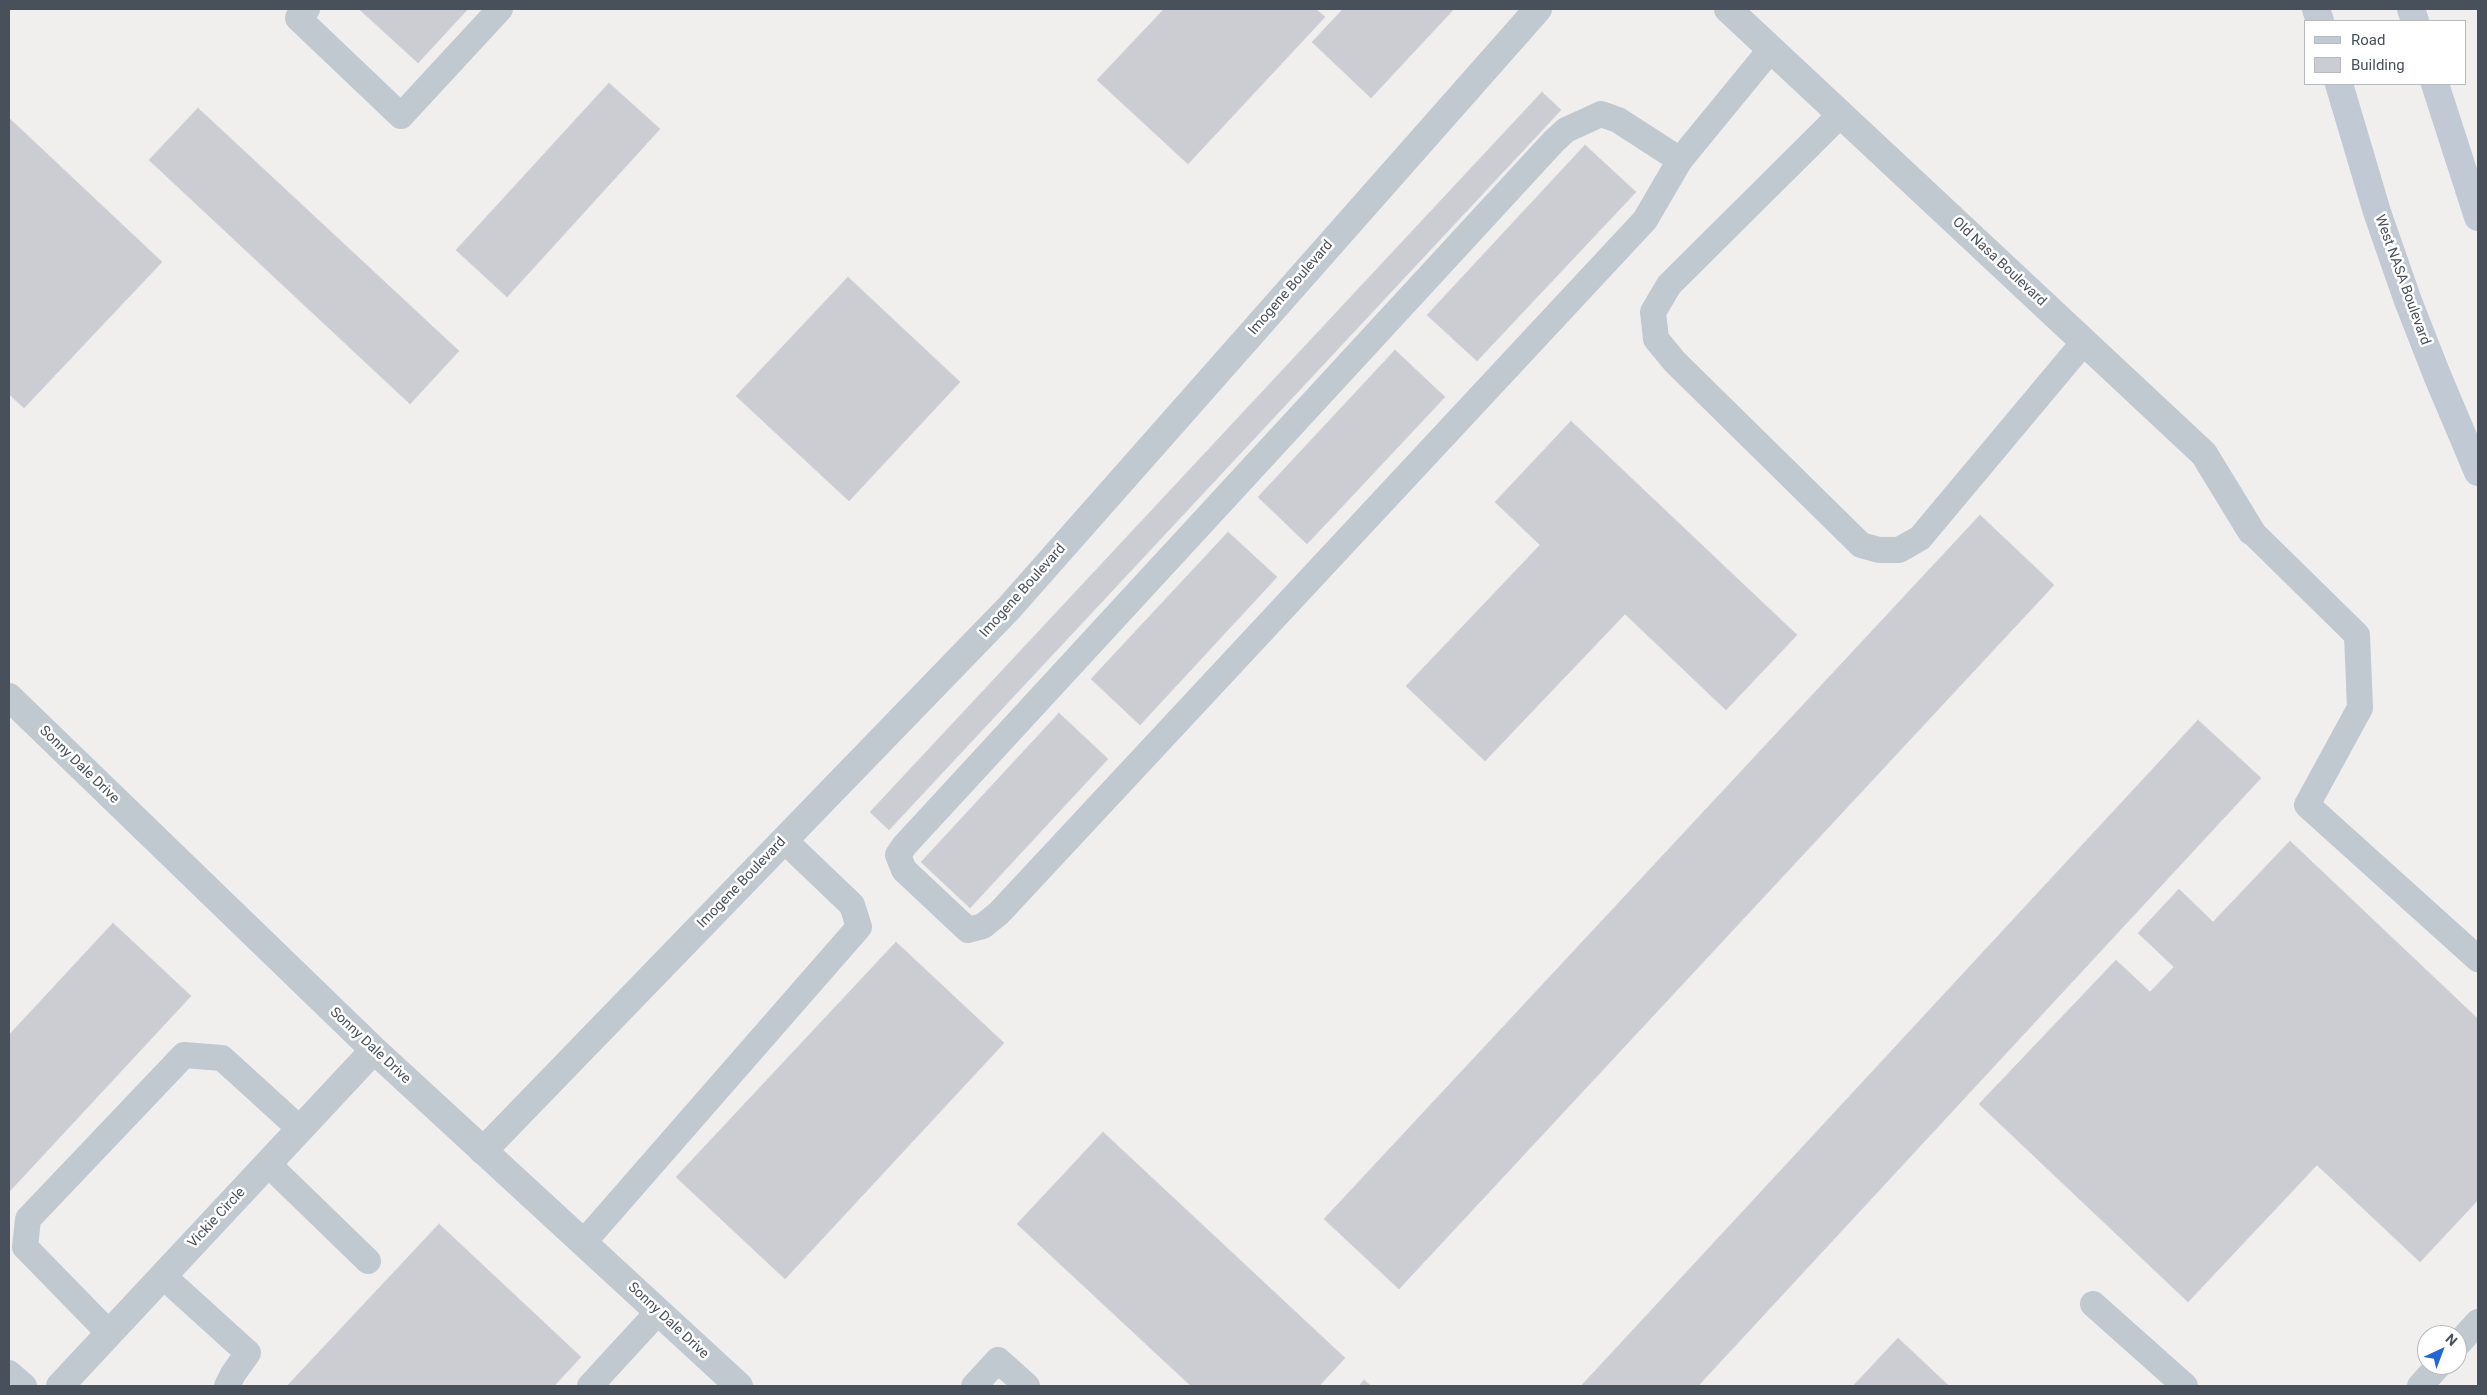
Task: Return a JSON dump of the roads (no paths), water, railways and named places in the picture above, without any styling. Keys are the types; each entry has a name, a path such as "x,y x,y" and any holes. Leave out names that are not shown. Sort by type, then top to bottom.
{"main road":[{"name":"West NASA Boulevard","path":"2339,85 2378,212 2408,301 2436,375 2478,472"},
{"path":"2435,85 2478,217"}],"street":[{"name":"Imogene Boulevard","path":"483,1151 1008,608 1538,9"},
{"name":"Old Nasa Boulevard","path":"1728,9 2204,454 2250,531"},
{"name":"Sonny Dale Drive","path":"9,697 374,1050 740,1386"},
{"name":"Vickie Circle","path":"60,1386 374,1050"}],"lane":[{"path":"307,9 298,18 401,116 500,9"},
{"path":"1680,160 1618,120 1601,114 1566,130 904,846 898,855 904,870 968,930 983,926 1000,914 1645,220 1680,160 1771,49"},
{"path":"1840,114 1669,285 1653,312 1656,339 1675,362 1861,545 1879,550 1899,550 1920,538 2084,342"},
{"path":"2250,531 2357,635 2360,708 2307,805 2478,959"},
{"path":"583,1243 859,927 852,905 784,840"},
{"path":"109,1334 25,1247 28,1219 184,1055 222,1058 300,1129"},
{"path":"268,1164 368,1261"},
{"path":"163,1276 248,1352 227,1386"},
{"path":"2093,1304 2185,1386"},
{"path":"590,1386 658,1312"},
{"path":"2467,1334 2478,1322"},
{"path":"974,1386 998,1360 1027,1386"},
{"path":"9,1373 24,1386"},
{"path":"2420,1386 2430,1375"}]}
